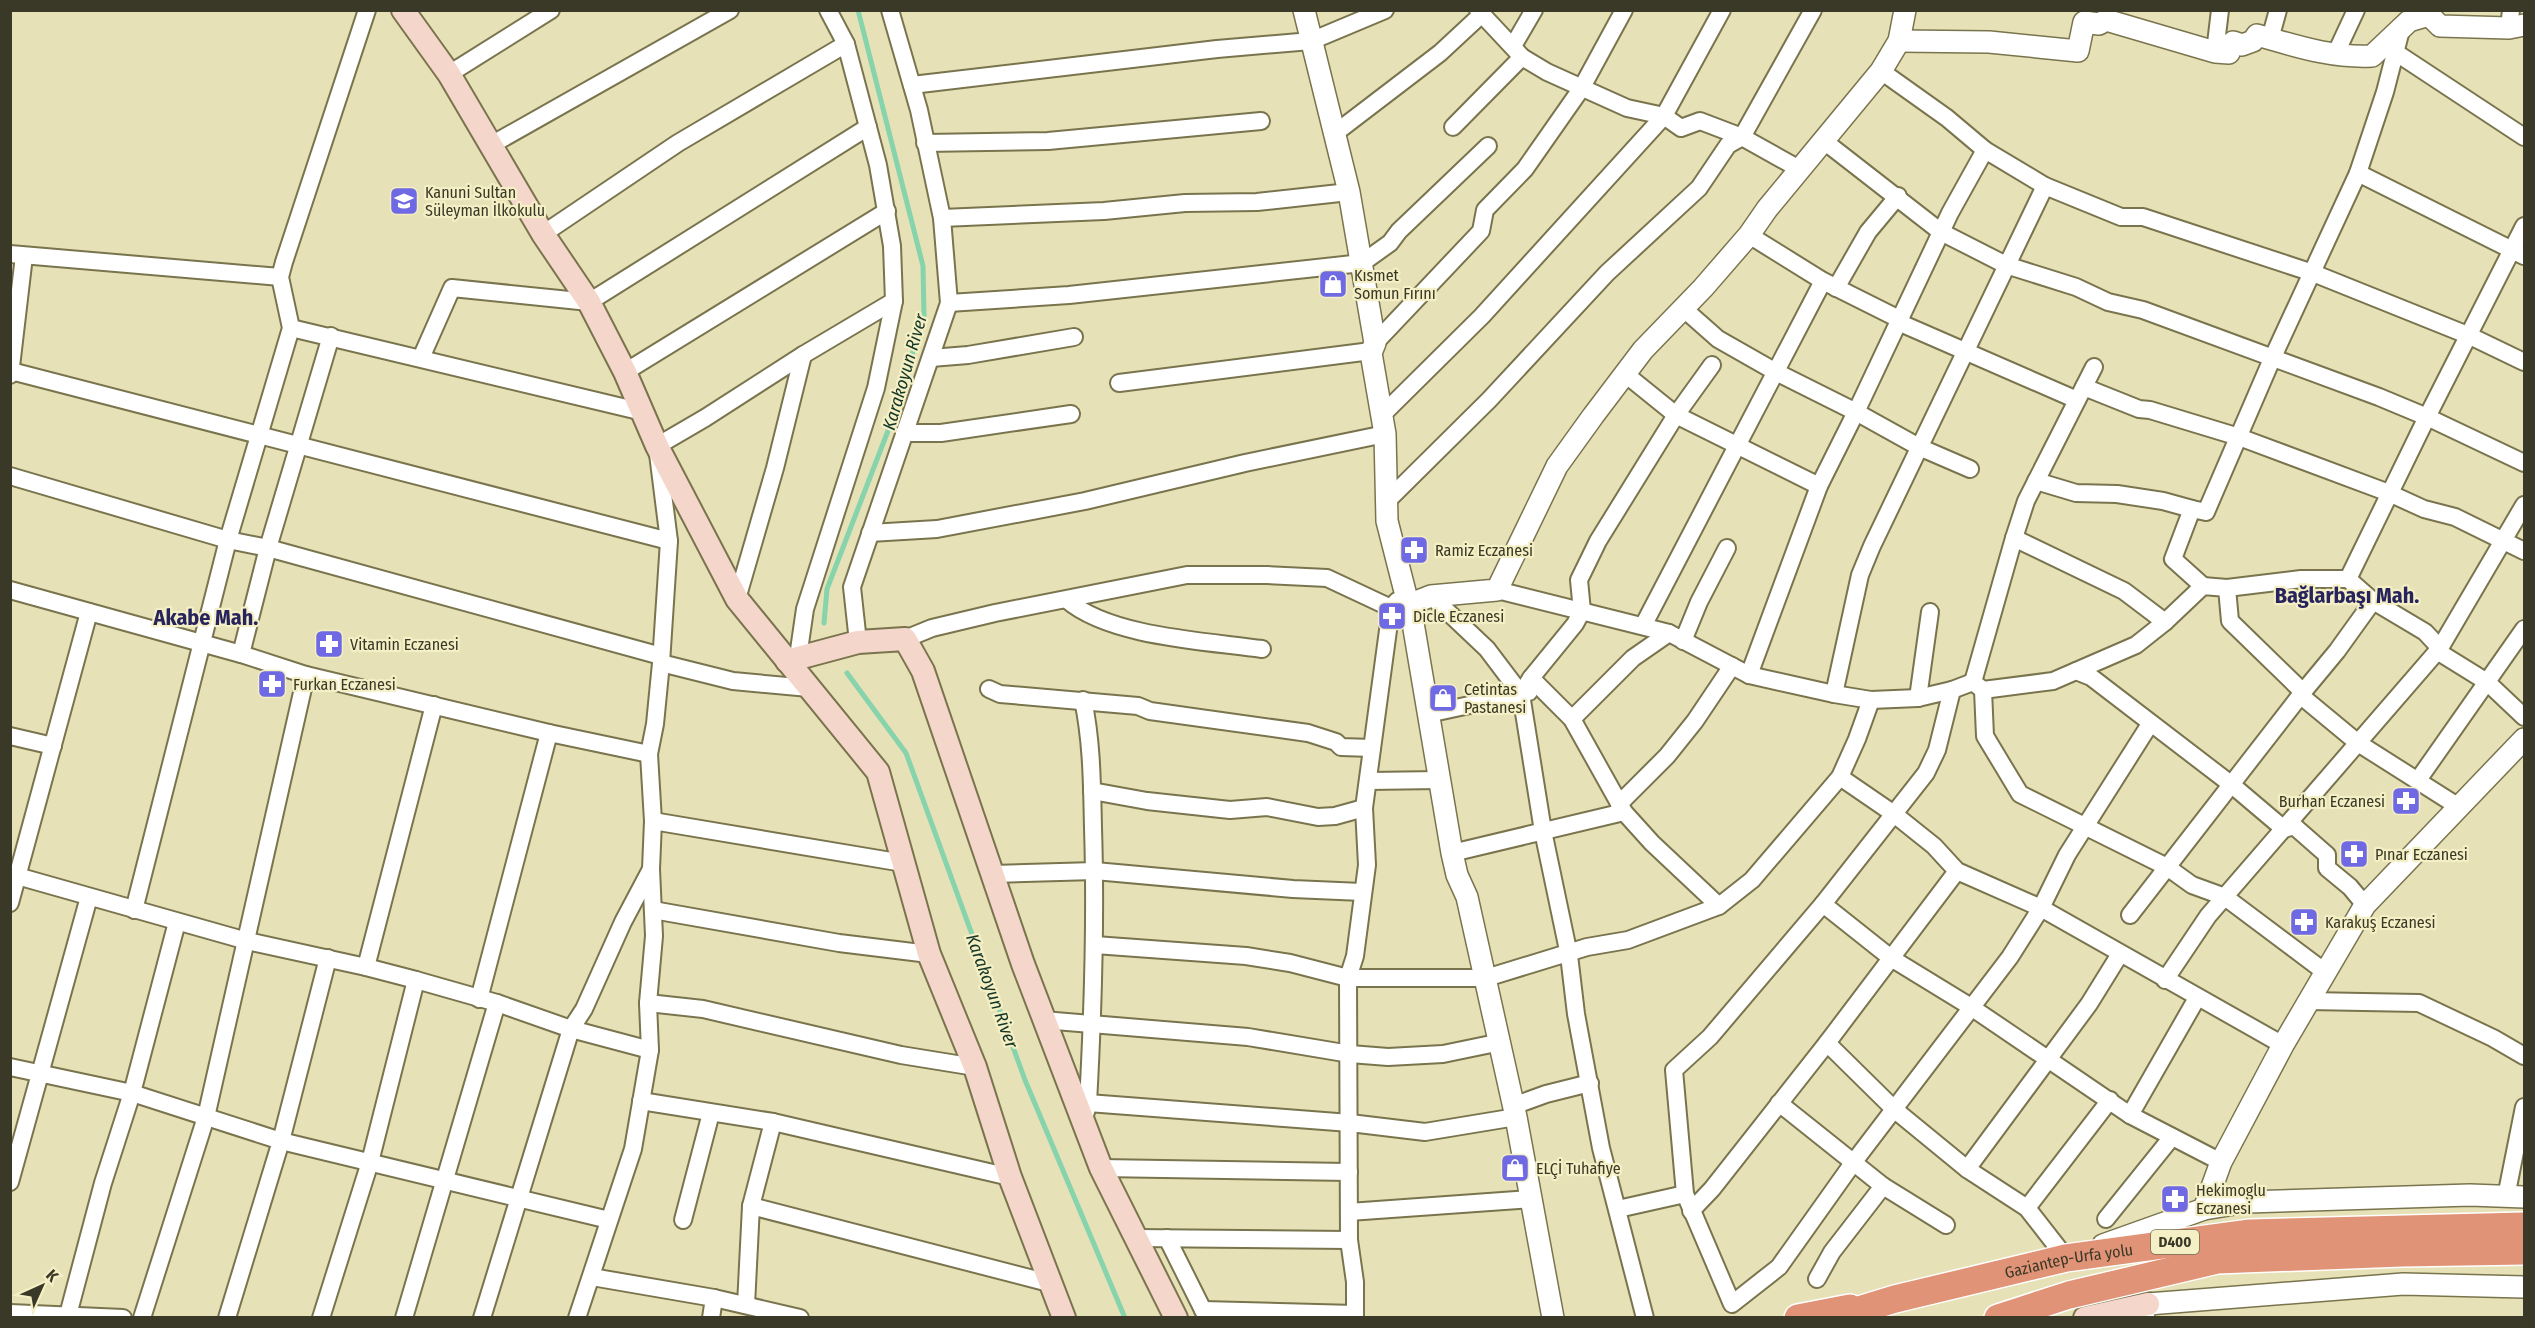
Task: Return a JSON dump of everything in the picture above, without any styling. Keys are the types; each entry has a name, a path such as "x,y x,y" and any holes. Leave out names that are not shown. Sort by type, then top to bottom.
{"highway":[{"name":"Gaziantep-Urfa yolu","path":"1833,1317 1895,1299 2066,1258 2250,1233 2524,1226"},
{"name":"Gaziantep-Urfa yolu","path":"1998,1317 2069,1295 2217,1260 2524,1251"},
{"path":"1798,1317 1895,1299"}],"main road":[{"path":"403,10 450,74 543,234 589,302 625,372 657,446 737,599 793,659 809,688 878,772 928,954 975,1067 1010,1177 1064,1317"},
{"path":"793,659 858,642 905,639 923,671 1043,1020 1086,1112 1101,1168 1176,1317"},
{"path":"2085,1317 2145,1311"}],"street":[{"path":"134,910 228,540 291,328 280,277 367,10"},
{"path":"450,74 552,10"},
{"path":"491,145 730,10"},
{"path":"793,659 805,609 876,388 894,301 892,246 887,211 868,127 846,44 828,10"},
{"path":"858,642 852,587 948,303 942,218 912,85 890,10"},
{"path":"1304,10 1349,192 1362,263 1383,425 1387,521 1401,602 1428,714 1456,875 1467,897 1501,1042 1553,1317"},
{"path":"912,85 1205,50 1311,41 1385,10"},
{"path":"1453,127 1517,52 1534,10"},
{"path":"1119,383 1373,347 1481,231 1485,210 1524,169 1581,89 1624,10"},
{"path":"870,533 937,529 1085,501 1245,463 1383,425 1664,116 1722,10"},
{"path":"1385,503 1488,400 1607,273 1699,188 1728,145 1742,137 1814,10"},
{"path":"1497,590 1557,466 1624,373 1749,235 1767,209 1881,71 1899,41 1905,10"},
{"path":"2215,52 2220,10"},
{"path":"2270,39 2278,10"},
{"path":"2334,55 2356,10"},
{"path":"1334,134 1440,53 1480,12 1517,52 1546,72 1627,108 1664,116 1681,128 1700,121 1742,137 1801,170"},
{"path":"1899,41 1989,42 2078,51 2084,22 2102,17 2215,52 2229,53 2233,42 2242,45 2253,41 2258,35 2297,48 2334,55 2372,56 2409,21 2433,13 2440,26 2515,21"},
{"path":"2036,481 2076,493 2117,494 2163,501 2206,512 2272,358 2358,173 2401,30"},
{"path":"543,234 678,143 846,44"},
{"path":"2395,52 2524,137"},
{"path":"1881,71 1947,118 1985,150 2045,186 2121,217 2143,217 2313,273 2470,336 2524,362"},
{"path":"925,143 1048,141 1261,121"},
{"path":"421,358 452,288 589,302 868,127"},
{"path":"1824,141 1898,196 1941,232 2006,265 2076,287 2108,302 2143,310 2427,417 2524,463"},
{"path":"948,303 1069,295 1362,263 1390,243 1399,231 1488,146"},
{"path":"1749,675 1819,486 1857,412 1941,232 1985,150"},
{"path":"2358,173 2518,253"},
{"path":"1834,694 1860,575 2045,186"},
{"path":"942,218 1104,211 1185,203 1257,202 1349,192"},
{"path":"1643,626 1776,372 1830,285 1868,232 1898,196"},
{"path":"625,372 887,211"},
{"path":"2348,579 2427,417 2518,253 2524,226"},
{"path":"1749,235 1830,285 1965,352 2080,393 2150,410 2239,437 2390,493 2424,509 2456,517 2503,538 2524,551"},
{"path":"280,277 17,255 11,373 298,444 669,541"},
{"path":"577,1317 633,1149 650,1050 648,1003 654,936 651,869 653,821 649,754 655,724 669,541 657,446 894,301"},
{"path":"1684,309 1718,339 1776,372 1857,412 1919,447 1970,469"},
{"path":"291,328 643,412"},
{"path":"241,654 268,548 331,336"},
{"path":"931,358 968,356 1074,337"},
{"path":"737,599 775,468 803,355"},
{"path":"1428,714 1521,694 1536,683 1582,611 1579,580 1598,541 1676,416 1712,365"},
{"path":"2094,367 2036,481 2014,537 1978,686 1985,736 2020,794 2087,825 2167,867 2192,885 2225,897 2325,972"},
{"path":"1624,373 1676,416 1819,486"},
{"path":"904,433 941,433 1071,414"},
{"path":"10,476 228,540 268,548 733,681 809,688"},
{"path":"2165,980 2208,916 2439,650 2524,505"},
{"path":"2192,509 2173,560 2203,586 2228,588 2301,579 2348,579 2373,602 2425,632 2439,650 2487,682 2524,717"},
{"path":"2014,537 2124,591 2165,622"},
{"path":"1572,719 1633,658 1676,637 1699,602 1726,548"},
{"path":"905,639 942,626 1187,575 1327,578 1401,602 1431,596 1497,590 1643,626 1676,637 1749,675 1871,700 1918,698 1978,686 2053,681 2136,645 2165,622 2203,586"},
{"path":"2228,588 2230,621 2302,693 2358,742 2459,807"},
{"path":"10,590 241,654 306,675 549,733 649,754"},
{"path":"1431,596 1487,649 1521,694 1543,831 1569,955 1576,1014 1601,1148 1645,1317"},
{"path":"1067,600 1080,611 1139,632 1262,649"},
{"path":"1167,1238 1205,1314 1355,1316 1355,1282 1349,1240 1348,978 1356,956 1367,865 1364,808 1372,748 1401,602"},
{"path":"2130,915 2373,602"},
{"path":"10,903 14,875 53,746 89,612"},
{"path":"1918,698 1930,612"},
{"path":"2418,780 2524,629"},
{"path":"1452,853 1543,831 1622,808 1695,721 1732,666"},
{"path":"2076,671 2091,677 2232,785 2284,829"},
{"path":"142,1317 206,1117 306,675"},
{"path":"1536,683 1572,719 1622,808 1652,843 1719,906"},
{"path":"989,689 1000,694 1138,706 1150,711 1308,733 1336,742 1341,747 1372,748"},
{"path":"1952,690 1937,750 1926,773 1823,904 1710,1037 1674,1070 1684,1194 1732,1304 1779,1267 1853,1163 2010,957 2041,908 2067,855 2150,724"},
{"path":"1083,700 1091,749 1095,872 1095,945 1086,1112 1350,1124 1425,1132 1515,1111 1546,1094 1590,1083"},
{"path":"1095,945 1246,956 1290,963 1348,978 1486,978 1569,955 1587,947 1628,940 1719,906 1752,880 1840,777 1871,700"},
{"path":"366,967 434,705"},
{"path":"479,999 549,733"},
{"path":"10,736 53,746"},
{"path":"2204,1209 2221,1162 2283,1045 2365,904 2524,740"},
{"path":"1840,777 1894,814 1934,846 1957,871 2041,908 2283,1045"},
{"path":"1368,781 1440,780"},
{"path":"1092,791 1147,801 1230,810 1267,807 1318,817 1335,816 1364,808"},
{"path":"653,821 903,863"},
{"path":"2284,829 2294,826 2327,855 2327,868 2350,887 2365,904"},
{"path":"482,1317 571,1029 584,1009 623,922 651,869"},
{"path":"1691,1211 1827,1043 1957,871"},
{"path":"993,874 1095,872 1293,889 1362,892"},
{"path":"14,875 247,941 416,980 571,1029 650,1050"},
{"path":"10,1182 89,897"},
{"path":"1823,904 1891,958 1971,1007 2130,1115 2221,1162"},
{"path":"653,910 839,943 928,954"},
{"path":"68,1315 103,1184 132,1093 177,922"},
{"path":"1967,1169 2088,1004 2120,954"},
{"path":"227,1317 281,1141 328,958"},
{"path":"321,1317 370,1162 416,980"},
{"path":"2130,1115 2198,998"},
{"path":"2308,1001 2419,1003 2493,1038 2524,1056"},
{"path":"648,1003 703,1009 901,1055 975,1067"},
{"path":"404,1317 497,1004"},
{"path":"1043,1020 1248,1037 1350,1053 1406,1057 1443,1054 1501,1042"},
{"path":"1827,1043 1894,1110 1967,1169 2027,1208 2066,1258 2204,1209 2247,1202 2470,1195 2515,1197 2524,1107"},
{"path":"10,1067 132,1093 281,1141 609,1220"},
{"path":"2027,1208 2110,1100"},
{"path":"641,1101 773,1122 1010,1177"},
{"path":"1779,1103 1882,1186 1946,1225"},
{"path":"683,1220 711,1113"},
{"path":"746,1305 751,1206 773,1122"},
{"path":"2106,1219 2172,1137"},
{"path":"1101,1168 1349,1172"},
{"path":"1817,1279 1832,1252 1882,1186"},
{"path":"1618,1209 1684,1194"},
{"path":"1349,1212 1531,1199"},
{"path":"751,1206 1049,1283"},
{"path":"1135,1238 1349,1240"},
{"path":"592,1276 714,1298 800,1317"},
{"path":"2145,1311 2403,1284 2524,1287"},
{"path":"711,1317 714,1298"},
{"path":"10,1314 123,1317"}],"waterway":[{"name":"Karakoyun River","path":"824,623 827,589 891,423 924,316 923,266 858,10"},
{"name":"Karakoyun River","path":"847,673 906,753 1025,1080 1125,1318"}],"place":[{"name":"Kanuni Sultan Süleyman İlkokulu","path":"404,201"},
{"name":"Kısmet Somun Fırını","path":"1333,284"},
{"name":"Ramiz Eczanesi","path":"1414,550"},
{"name":"Dicle Eczanesi","path":"1392,616"},
{"name":"Vitamin Eczanesi","path":"329,644"},
{"name":"Furkan Eczanesi","path":"272,684"},
{"name":"Cetintas Pastanesi","path":"1443,698"},
{"name":"Burhan Eczanesi","path":"2406,801"},
{"name":"Pınar Eczanesi","path":"2354,854"},
{"name":"Karakuş Eczanesi","path":"2304,922"},
{"name":"ELÇİ Tuhafiye","path":"1515,1168"},
{"name":"Hekimoglu Eczanesi","path":"2175,1199"}],"district":[{"name":"Bağlarbaşı Mah.","path":"2347,595"},
{"name":"Akabe Mah.","path":"206,617"}]}
